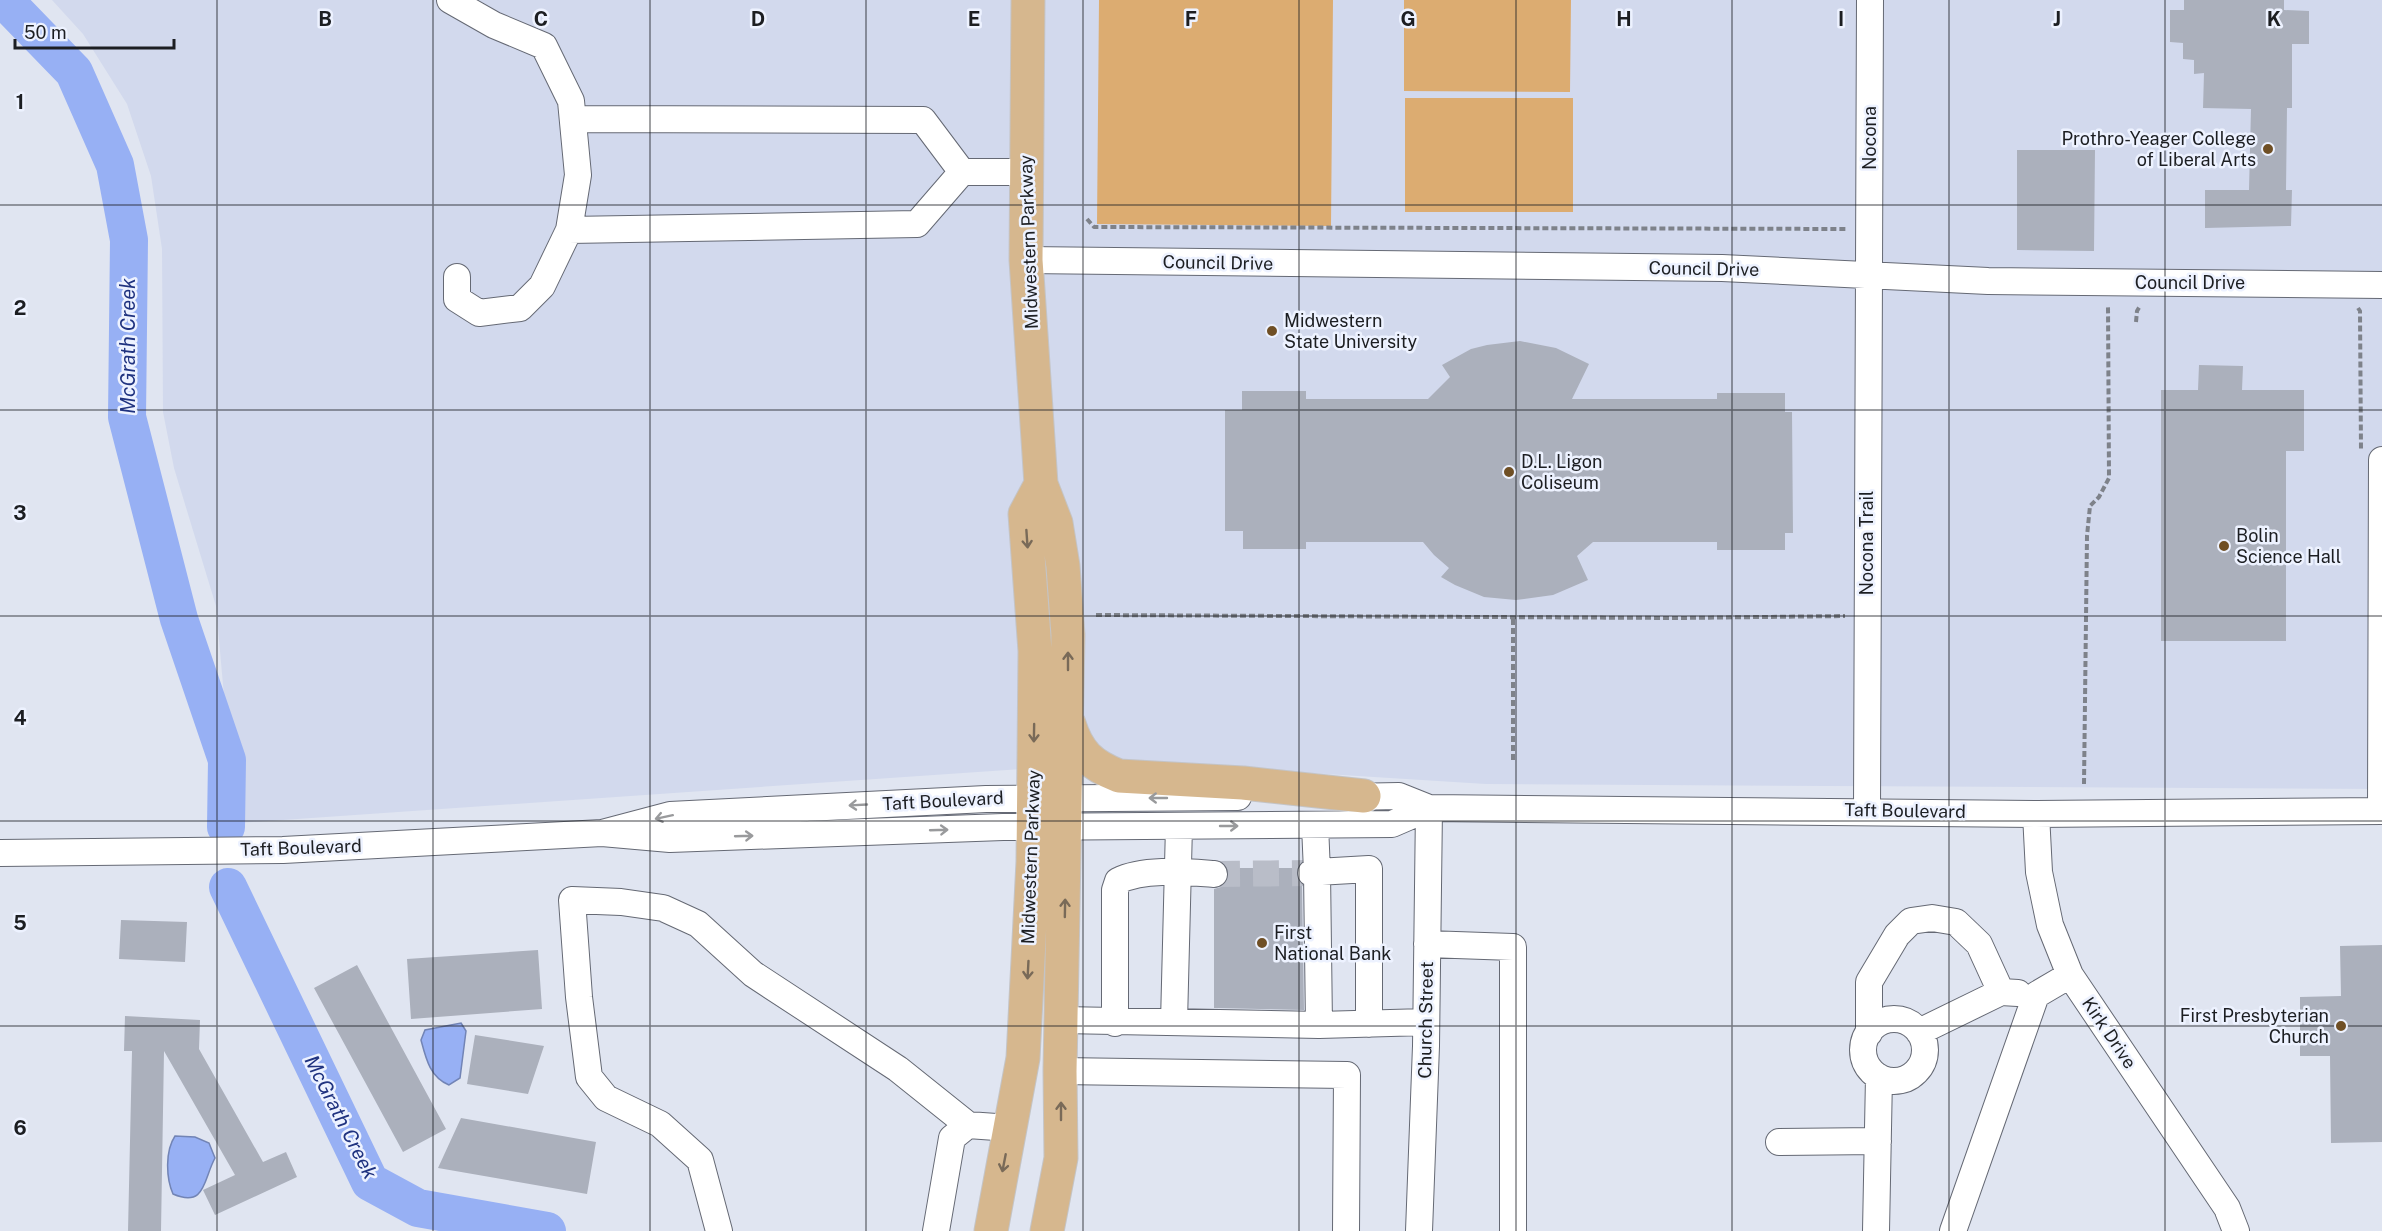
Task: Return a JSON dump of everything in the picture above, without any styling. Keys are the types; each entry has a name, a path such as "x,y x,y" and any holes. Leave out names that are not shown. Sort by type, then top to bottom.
{"main road":[{"name":"Midwestern Parkway","path":"1028,0 1026,260 1041,484 1056,523 1063,566 1068,635 1060,1071 1061,1158 1047,1231"},
{"name":"Midwestern Parkway","path":"991,1231 1023,1058 1033,813 1035,651 1025,514 1041,484"},
{"path":"1068,720 1074,739 1084,756 1100,768 1119,776 1243,783 1364,796"}],"street":[{"path":"450,0 494,25 544,46 571,101 578,176 569,230 542,286 520,308 479,313 457,299 457,277"},
{"name":"Nocona","path":"1870,0 1870,276"},
{"path":"573,119 923,120 962,172"},
{"path":"569,230 917,224 962,172 1026,172"},
{"name":"Council Drive","path":"1026,260 1722,268 1988,281 2382,285"},
{"name":"Nocona Trail","path":"1867,811 1870,276"},
{"path":"2382,460 2382,811"},
{"name":"Taft Boulevard","path":"0,853 283,850 602,833 670,815 986,798 1033,813 1364,796 1399,796 1429,808 2036,814 2382,811"},
{"name":"Taft Boulevard","path":"1066,813 1179,826 1392,824 1429,808"},
{"name":"Church Street","path":"1419,1231 1426,1022 1429,808"},
{"name":"Kirk Drive","path":"2036,814 2038,873 2050,925 2070,975 2227,1208 2236,1231"},
{"path":"1315,825 1314,873 1319,1025"},
{"path":"1174,1022 1179,826"},
{"path":"1314,873 1369,869 1369,1024"},
{"path":"1115,1023 1115,890 1118,881 1127,876 1178,871 1214,874"},
{"path":"719,1231 700,1160 660,1124 606,1098 589,1077 579,997 572,900 621,902 663,908 698,924 753,974 898,1069 968,1125 1010,1128"},
{"path":"1869,1033 1884,1021 1894,1019 1904,1021 1919,1032 1925,1050 1918,1070 1910,1077 1900,1081 1889,1081 1871,1071 1865,1061 1863,1051 1869,1033 1869,982 1897,935 1911,921 1932,918 1956,922 1979,944 2001,992"},
{"path":"1427,944 1513,947 1513,1231"},
{"path":"1919,1032 2001,992 2036,995 2070,975"},
{"path":"1953,1231 2036,995"},
{"path":"1062,1020 1115,1023 1319,1025 1426,1022"},
{"path":"1060,1071 1347,1075 1346,1231"},
{"path":"1876,1231 1879,1077"},
{"path":"936,1231 952,1138 968,1125"},
{"path":"1779,1142 1878,1141"}],"path":[{"path":"1087,219 1094,227 1852,229"},
{"path":"2084,784 2087,536 2090,506 2099,497 2109,478 2108,303"},
{"path":"1096,615 1677,618 1845,616"},
{"path":"1513,617 1513,760"}],"shaded area":[{"name":"Midwestern State University","path":"52,0 2382,0 2382,789 1486,784 1278,771 1020,769 239,823 236,742 224,696 216,606 174,468 163,412 162,249 151,176 127,104 83,34"},
{"path":"1099,0 1333,0 1331,226 1097,224"},
{"path":"1404,0 1571,0 1570,92 1404,91"},
{"path":"1405,98 1573,98 1573,212 1405,212"}],"water":[{"path":"461,1023 466,1031 460,1078 449,1085 433,1072 421,1040 425,1030"},
{"path":"175,1136 195,1137 209,1143 215,1158 202,1190 198,1195 192,1197 173,1194 171,1188 168,1157"}],"building":[{"name":"Prothro-Yeager College of Liberal Arts","path":"2184,0 2284,0 2284,10 2309,11 2309,44 2292,44 2292,108 2287,108 2286,190 2292,190 2291,226 2205,228 2205,190 2249,190 2251,109 2203,108 2204,73 2194,74 2194,60 2183,59 2183,43 2170,42 2170,10 2184,10"},
{"path":"2017,150 2095,150 2094,251 2017,250"},
{"name":"D.L. Ligon Coliseum","path":"1520,341 1556,348 1589,364 1572,399 1717,399 1717,393 1785,393 1785,412 1792,412 1793,533 1785,533 1785,550 1717,550 1717,542 1593,542 1577,556 1588,580 1553,595 1516,600 1484,597 1441,577 1449,568 1423,542 1306,542 1306,549 1243,549 1243,531 1225,531 1225,410 1242,410 1242,391 1306,391 1306,399 1428,399 1450,377 1442,365 1471,349"},
{"name":"Bolin Science Hall","path":"2199,365 2243,366 2242,390 2304,390 2304,451 2286,451 2286,641 2161,641 2161,390 2198,390"},
{"name":"First National Bank","path":"1228,868 1297,868 1296,876 1302,885 1304,1010 1214,1008 1214,889 1227,882"},
{"path":"121,920 187,922 185,962 119,959"},
{"name":"First Presbyterian Church","path":"2382,945 2382,1142 2331,1143 2330,1056 2300,1056 2300,997 2341,996 2340,946"},
{"path":"538,950 542,1009 411,1019 407,959"},
{"path":"357,965 446,1129 403,1152 314,988"},
{"path":"125,1016 200,1020 199,1049 263,1162 286,1152 297,1177 215,1215 203,1190 235,1175 164,1051 161,1231 128,1231 132,1051 124,1051"},
{"path":"475,1035 544,1046 528,1094 467,1084"},
{"path":"461,1118 596,1142 587,1194 438,1168"}],"waterway":[{"name":"McGrath Creek","path":"0,1 12,8 74,72 115,165 129,240 127,417 179,619 227,760 226,827"},
{"name":"McGrath Creek","path":"228,887 370,1182 418,1208 547,1231"}],"tunnel":[{"path":"1214,874 1311,873"}],"place":[{"name":"Prothro-Yeager College of Liberal Arts","path":"2268,149"},
{"name":"Midwestern State University","path":"1272,331"},
{"name":"D.L. Ligon Coliseum","path":"1509,472"},
{"name":"Bolin Science Hall","path":"2224,546"},
{"name":"First National Bank","path":"1262,943"},
{"name":"First Presbyterian Church","path":"2341,1026"}]}
